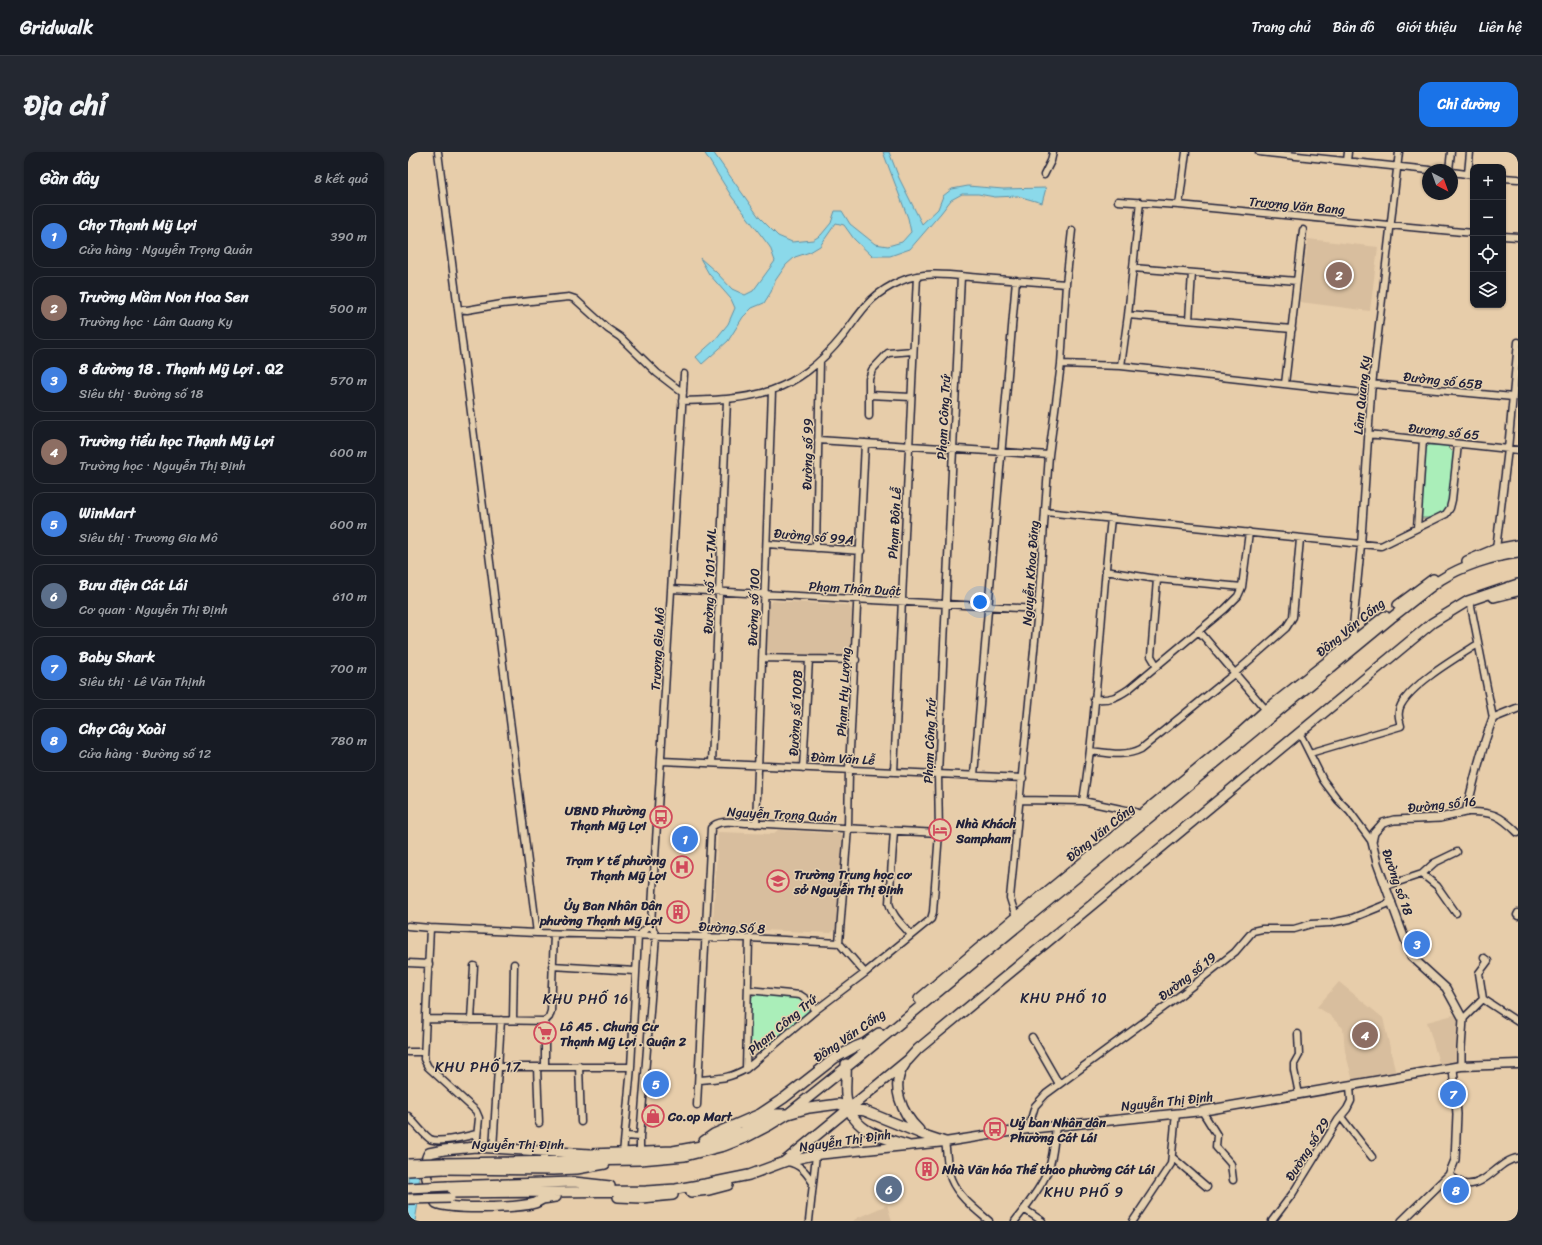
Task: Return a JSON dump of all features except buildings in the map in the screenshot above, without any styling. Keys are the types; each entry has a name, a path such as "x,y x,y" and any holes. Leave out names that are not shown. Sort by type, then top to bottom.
{"main road":[{"name":"Đồng Văn Cống","path":"701,1149 704,1140 714,1134 760,1114 784,1098 844,1052 882,1034 1354,645 1420,587 1447,570 1496,549 1518,545"},
{"name":"Đồng Văn Cống","path":"788,1114 859,1057 882,1034 1016,917 1146,816 1266,710 1440,580 1466,568 1501,555 1518,553"},
{"path":"1125,882 1432,623 1468,601 1518,584"},
{"path":"924,1135 908,1118 899,1099 899,1079 902,1068 918,1049 1302,738 1426,634 1452,616 1472,606 1501,595 1518,591"},
{"path":"846,1067 852,1054 865,1043"},
{"path":"844,1052 847,1080 846,1097 849,1108 854,1117 860,1125 871,1133 879,1137 907,1145"},
{"path":"847,1080 859,1057"},
{"path":"784,1162 911,1058"},
{"name":"Nguyễn Thị Định","path":"449,1192 555,1194 641,1198 683,1194 709,1190 732,1184 749,1175 784,1162 816,1155 945,1142 1028,1128 1202,1111 1457,1067 1518,1064"},
{"name":"Nguyễn Thị Định","path":"443,1163 677,1157 701,1149 744,1131 776,1114 788,1114 827,1105 839,1104 849,1108 865,1111 945,1142"},
{"path":"555,1194 536,1203 519,1205 443,1206 436,1203 430,1190 425,1166 426,1158 429,1153 476,1147 590,1154"},
{"name":"Nguyễn Thị Định","path":"443,1163 578,1158 590,1154 600,1154 620,1159"},
{"path":"408,1158 443,1163"},
{"path":"566,1161 578,1158"},
{"name":"Nguyễn Thị Định","path":"443,1163 577,1169 620,1159"},
{"path":"408,1164 443,1163"},
{"path":"408,1171 443,1163"},
{"name":"Nguyễn Thị Định","path":"555,1194 646,1191 705,1184 749,1175"},
{"name":"Nguyễn Thị Định","path":"449,1192 574,1182 646,1191"},
{"path":"408,1188 449,1192"},
{"path":"408,1194 449,1192"},
{"path":"408,1199 449,1192"}],"street":[{"path":"438,152 537,933"},
{"path":"1044,175 1053,152"},
{"path":"1179,205 1186,152"},
{"path":"1259,152 1323,155 1347,161 1422,169"},
{"path":"1347,161 1348,152"},
{"name":"Lâm Quang Ky","path":"1354,645 1353,619 1361,546 1372,384 1399,152"},
{"path":"1450,164 1451,152"},
{"path":"1470,152 1470,164"},
{"path":"1458,173 1470,174"},
{"path":"1506,178 1518,179"},
{"name":"Trương Văn Bang","path":"1118,201 1179,205 1470,233"},
{"path":"1121,366 1140,202"},
{"name":"Nguyễn Khoa Đăng","path":"1016,917 1010,898 1023,778 1038,609 1048,455 1061,364 1066,284 1072,230"},
{"path":"1285,384 1303,230"},
{"path":"1506,236 1518,237"},
{"path":"1133,268 1297,281"},
{"path":"1189,320 1192,273"},
{"path":"682,401 728,400 754,396 772,391 792,382 820,361 870,300 886,288 902,280 917,276 961,276 1066,284"},
{"name":"Phạm Đôn Lễ","path":"894,772 917,276"},
{"name":"Phạm Công Trứ","path":"699,1080 726,1078 746,1069 816,1010 865,973 931,919 934,912 939,833 938,774 961,276"},
{"path":"974,775 1016,280"},
{"path":"458,309 467,310 502,304 569,297 573,298 620,338 656,373 683,393"},
{"path":"1128,315 1292,329"},
{"path":"1496,549 1508,449 1518,342"},
{"path":"869,416 869,379 872,370 888,353 913,351"},
{"name":"Đường số 99","path":"816,548 820,361"},
{"path":"1061,364 1121,366 1356,392"},
{"name":"Trương Gia Mô","path":"640,1157 640,1136 656,936 651,924 662,761 684,374"},
{"name":"Đường số 65B","path":"1372,384 1513,398"},
{"name":"Đường số 100","path":"756,824 772,391"},
{"path":"869,395 911,397"},
{"name":"Đường số 101-TML","path":"712,763 728,400"},
{"name":"Đương số 65","path":"1368,434 1518,450"},
{"path":"818,440 1048,455"},
{"path":"1418,528 1423,440"},
{"name":"Phạm Hy Lượng","path":"839,943 848,828 849,770 856,660 865,443"},
{"path":"1045,512 1249,532 1361,546 1381,546 1446,514 1450,508 1458,444"},
{"path":"1083,802 1091,751 1105,571 1111,519"},
{"path":"1094,699 1106,700 1117,697 1199,631 1238,596 1242,587 1249,532"},
{"path":"1091,751 1122,754 1133,753 1141,749 1235,673 1286,628 1293,617 1300,539"},
{"name":"Đường số 99A","path":"767,544 861,551"},
{"path":"1105,571 1157,579 1242,587"},
{"path":"1156,666 1152,656 1157,579"},
{"name":"Phạm Thận Duật","path":"671,589 1038,609"},
{"path":"1466,812 1475,771 1493,718 1472,606"},
{"path":"1199,631 1266,710"},
{"path":"1310,753 1401,726 1398,716 1400,706 1408,696 1425,680 1478,644"},
{"path":"762,658 856,660"},
{"name":"Đường số 100B","path":"803,768 809,659"},
{"path":"1493,718 1518,708"},
{"name":"Đường số 18","path":"1302,738 1324,780 1372,842 1377,863 1411,956 1446,988 1463,1019"},
{"name":"Đàm Văn Lễ","path":"662,761 1023,778"},
{"path":"1020,800 1083,802 1135,812 1146,816"},
{"name":"Đường số 16","path":"1372,842 1374,833 1383,824 1394,820 1440,818 1466,812 1494,814 1508,823 1518,833"},
{"name":"Nguyễn Trọng Quản","path":"697,1106 711,828 714,824 720,822 939,833"},
{"path":"894,831 889,903 890,909 894,915 911,935"},
{"path":"1386,886 1422,874 1434,862 1457,852"},
{"path":"1422,874 1438,886 1456,913"},
{"name":"Đường số 19","path":"1028,1128 1035,1106 1046,1094 1182,994 1235,952 1253,931 1262,929 1294,929 1311,924 1330,923 1350,919 1392,902"},
{"path":"1518,913 1516,915 1518,916"},
{"path":"620,1159 624,1136 631,1067 638,936 651,924"},
{"name":"Đường Số 8","path":"408,926 554,934 749,938 839,943"},
{"path":"430,928 424,1059 428,1067 476,1111 479,1118 476,1147"},
{"path":"545,1067 545,1021 549,1017 551,1011 554,934"},
{"path":"746,1069 749,938"},
{"path":"839,943 865,973"},
{"path":"1484,958 1488,961 1479,973 1483,999 1518,1022"},
{"path":"408,963 429,964"},
{"path":"513,1020 514,964"},
{"path":"471,1020 474,966"},
{"path":"552,966 635,971"},
{"path":"748,990 800,995 816,1010"},
{"path":"1402,1221 1449,1175 1455,1160 1457,1142 1457,1067 1461,1048 1463,1019 1483,999"},
{"path":"427,1019 545,1021"},
{"path":"493,1149 501,1020"},
{"path":"1298,1034 1299,1055 1294,1064 1294,1070 1299,1094"},
{"path":"1032,1037 1059,1084"},
{"path":"408,1052 424,1052"},
{"path":"579,1066 581,1122"},
{"path":"498,1067 631,1067"},
{"path":"537,1067 539,1123"},
{"name":"Đường số 29","path":"1272,1221 1293,1192 1351,1101 1350,1085"},
{"path":"1202,1111 1217,1135 1216,1147 1231,1164 1233,1180"},
{"path":"1133,1221 1171,1164 1176,1113"},
{"path":"408,1116 428,1137 434,1140 441,1141 478,1134"},
{"path":"1341,1117 1372,1157"},
{"path":"1015,1221 1046,1176 1052,1157 1056,1126"},
{"path":"624,1136 640,1136"},
{"path":"945,1142 951,1178 957,1190 989,1221"},
{"path":"809,1221 816,1155"},
{"path":"1172,1157 1207,1187"},
{"path":"1449,1175 1464,1184 1472,1183 1484,1179 1511,1160 1518,1158"},
{"path":"784,1162 799,1166 807,1173 813,1183"},
{"path":"1024,1209 1042,1221"}],"shaded area":[{"path":"1308,239 1378,247 1370,311 1300,302"},
{"path":"771,602 849,605 853,612 850,650 848,653 844,656 772,653 768,651 766,648 767,608"},
{"name":"Trường Trung học cơ sở Nguyễn Thị Định","path":"778,830 840,834 844,839 837,928 831,933 717,928 713,923 718,832 773,834"},
{"path":"1339,982 1383,1018 1396,1074 1353,1081 1345,1051 1343,1028 1327,1013 1317,1007"},
{"path":"1457,1014 1460,1027 1458,1063 1440,1066 1427,1022"},
{"path":"1449,1177 1469,1197 1462,1204 1442,1183"},
{"path":"887,1205 892,1221 853,1221 857,1218"}],"green space":[{"path":"1429,445 1446,445 1454,453 1448,508 1431,518 1420,518 1425,449"},
{"path":"756,992 799,995 808,1003 809,1010 762,1050 757,1052 749,1049 751,998"}],"water":[{"path":"704,152 713,152 759,217 778,236 792,242 813,240 821,235 831,223 835,211 842,211 850,224 875,244 888,246 902,242 911,232 908,218 883,152 889,152 899,178 922,224 938,209 943,196 952,189 968,186 1003,189 1046,188 1042,203 1018,196 995,197 978,194 962,194 951,200 910,249 890,256 872,256 854,239 844,225 836,223 820,246 810,252 795,257 786,265 775,281 771,292 764,303 752,308 743,317 728,341 702,364 696,357 715,340 728,324 735,308 731,299 709,274 700,258 732,289 745,295 753,291 775,261 770,247 732,197"},
{"path":"408,1158 419,1177 420,1191 415,1221 408,1221"}],"place":[{"name":"Trường Mầm Non Hoa Sen","path":"1339,275"},
{"name":"UBND Phường Thạnh Mỹ Lợi","path":"661,817"},
{"name":"Nhà Khách Sampham","path":"940,830"},
{"name":"Chợ Thạnh Mỹ Lợi","path":"685,839"},
{"name":"Trạm Y tế phường Thạnh Mỹ Lợi","path":"682,867"},
{"name":"Trường Trung học cơ sở Nguyễn Thị Định","path":"778,881"},
{"name":"Ủy Ban Nhân Dân phường Thạnh Mỹ Lợi","path":"678,912"},
{"name":"8 đường 18 . Thạnh Mỹ Lợi . Q2","path":"1417,944"},
{"name":"Lô A5 . Chung Cư Thạnh Mỹ Lợi . Quận 2","path":"545,1033"},
{"name":"Trường tiểu học Thạnh Mỹ Lợi","path":"1365,1035"},
{"name":"WinMart","path":"656,1084"},
{"name":"Baby Shark","path":"1453,1094"},
{"name":"Co.op Mart","path":"653,1116"},
{"name":"Uỷ ban Nhân dân Phường Cát Lái","path":"995,1129"},
{"name":"Nhà Văn hóa Thể thao phường Cát Lái","path":"927,1169"},
{"name":"Bưu điện Cát Lái","path":"889,1189"},
{"name":"Chợ Cây Xoài","path":"1456,1190"}],"district":[{"name":"KHU PHỐ 10","path":"1064,998"},
{"name":"KHU PHỐ 16","path":"586,999"},
{"name":"KHU PHỐ 17","path":"478,1067"},
{"name":"KHU PHỐ 9","path":"1084,1192"}]}
